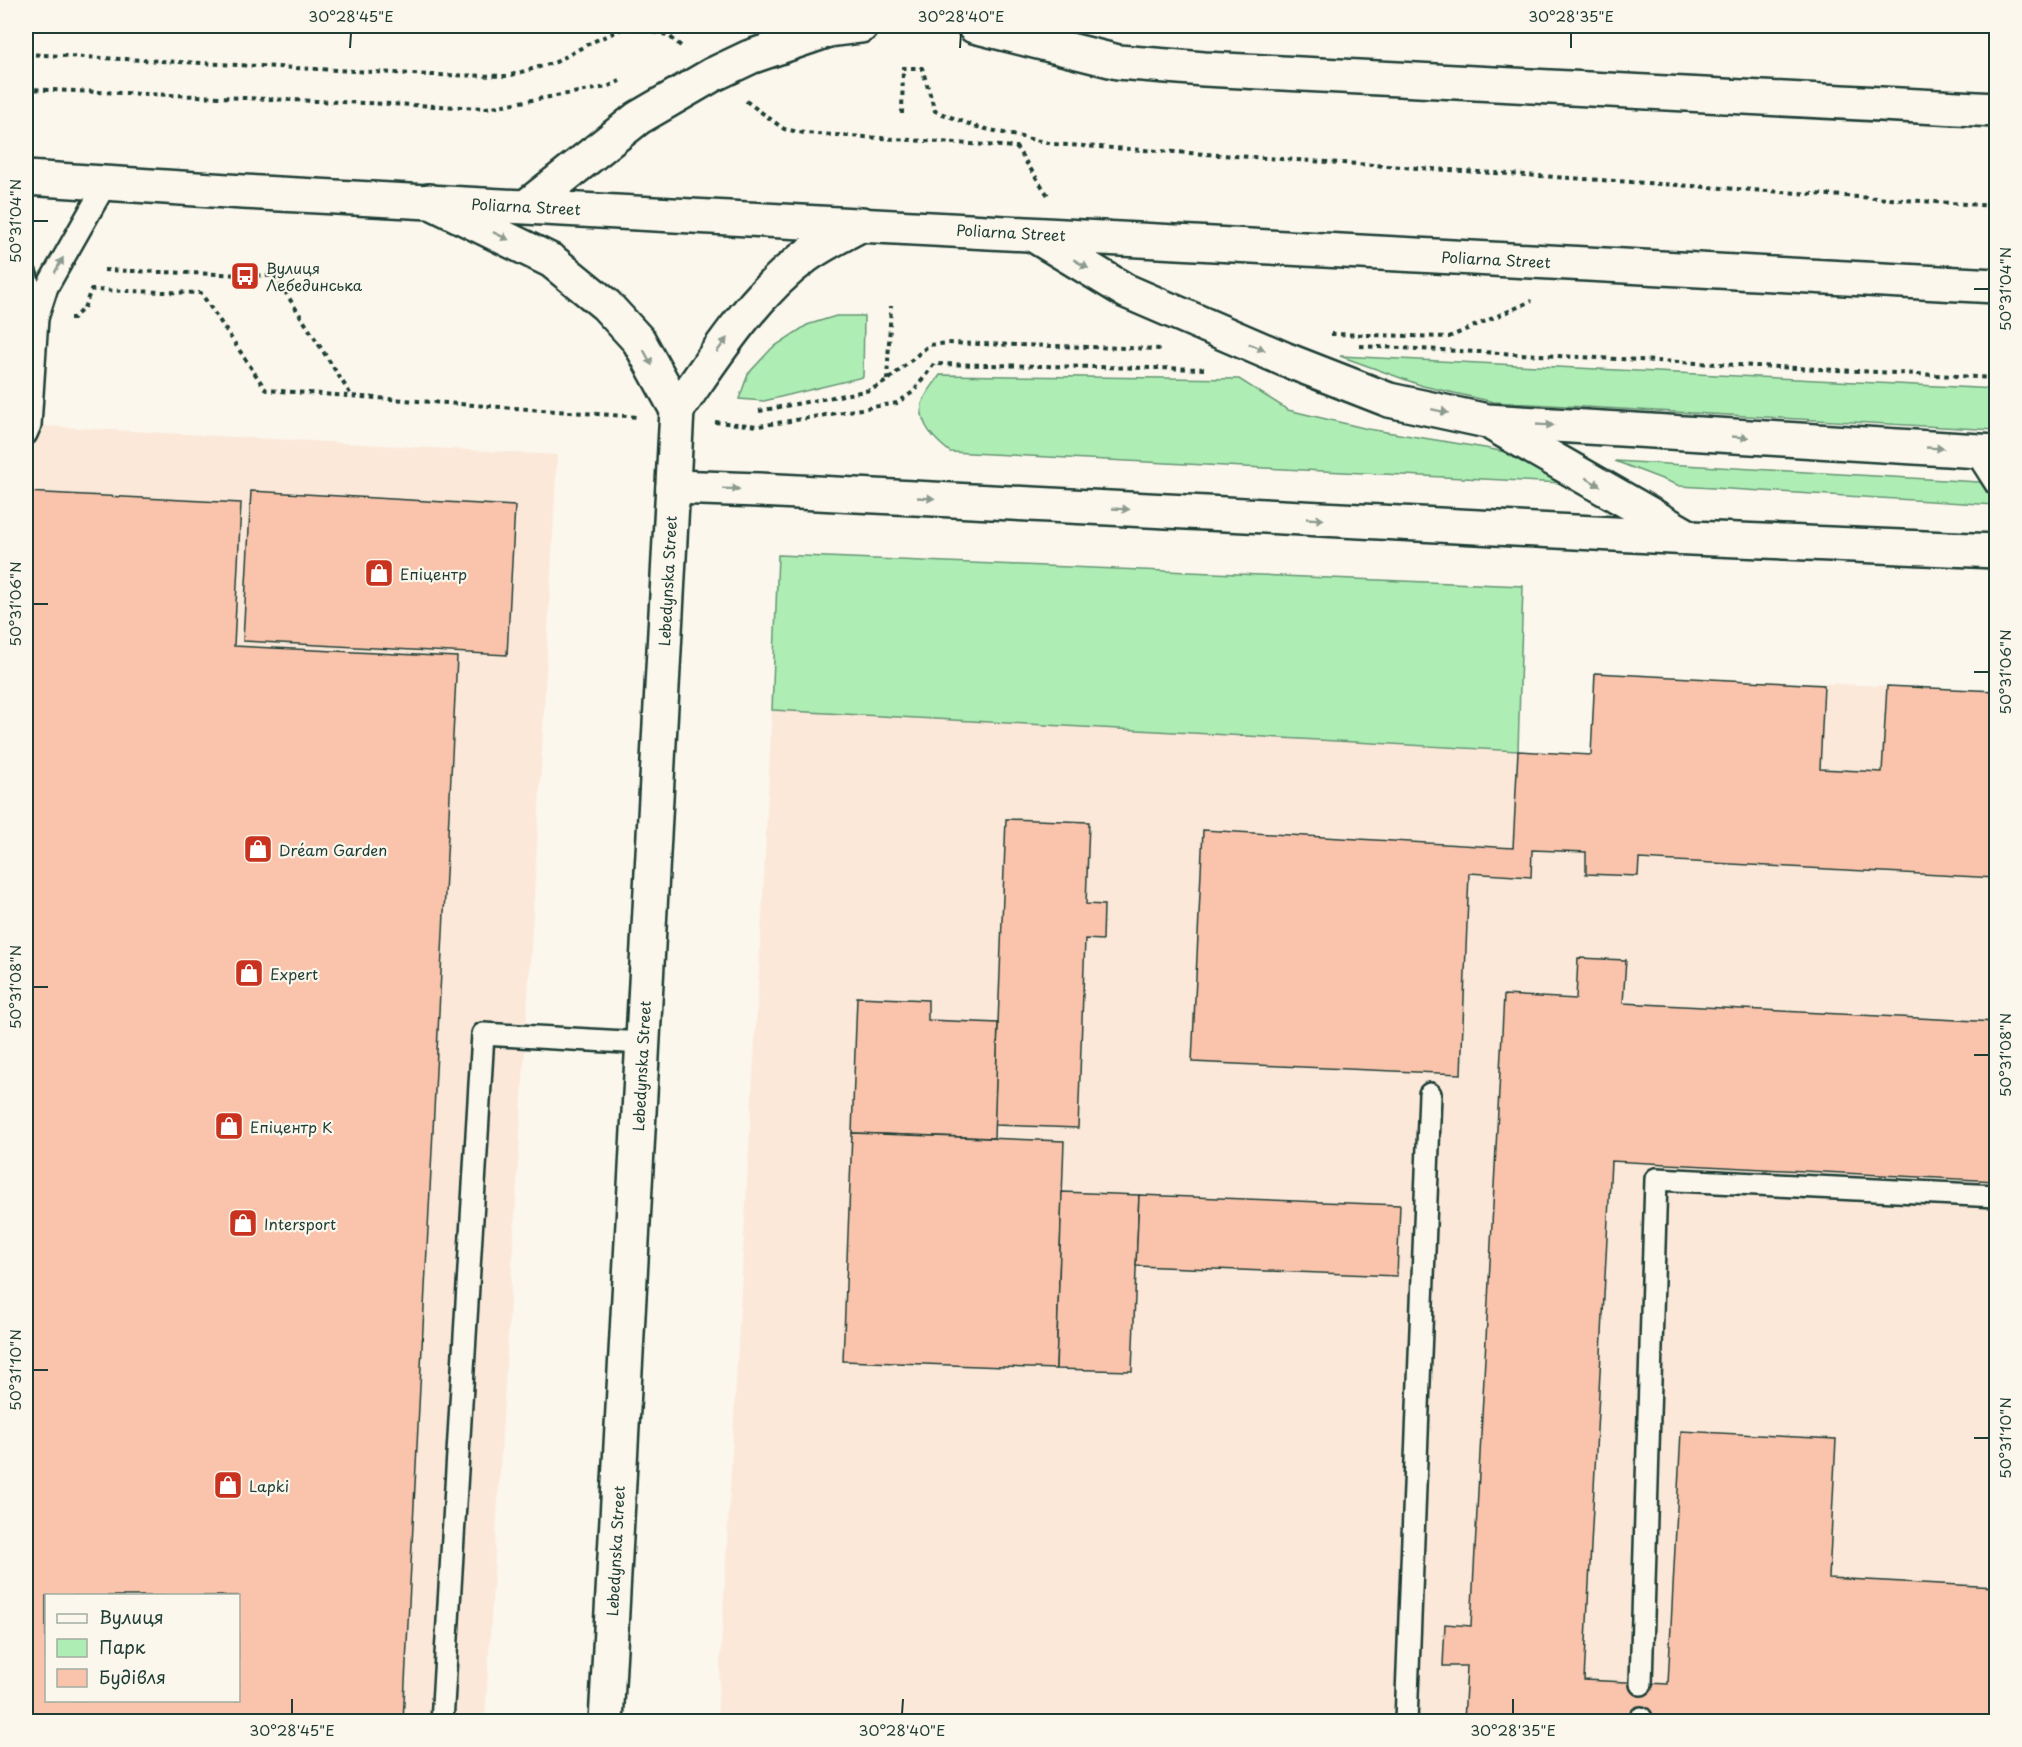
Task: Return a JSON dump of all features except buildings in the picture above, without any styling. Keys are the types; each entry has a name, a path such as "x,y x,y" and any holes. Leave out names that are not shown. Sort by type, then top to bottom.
{"street":[{"path":"527,206 638,118 712,75 750,57 829,30 861,26"},
{"path":"983,26 1118,62 1204,69 1996,110"},
{"name":"Poliarna Street","path":"26,178 1996,286"},
{"path":"429,201 552,261 606,304 639,341 676,415 725,342 766,291 806,256 861,224"},
{"path":"1031,233 1126,291 1389,400 1487,422 1986,452"},
{"name":"Lebedynska Street","path":"606,1722 676,415"},
{"path":"1487,422 1691,538"},
{"path":"673,488 759,490 1691,538 1996,551"}],"lane":[{"path":"26,434 30,425 37,318 47,287 106,183"},
{"path":"26,275 37,318"},
{"path":"1986,452 1996,484"},
{"path":"442,1722 483,1034 643,1043"},
{"path":"1406,1722 1430,1094"},
{"path":"1641,1684 1656,1179 1996,1196"}],"path":[{"path":"26,54 432,75 508,76 556,62 590,43 627,27 668,35 685,50 675,55"},
{"path":"902,114 903,68 922,68 935,111 977,127 1053,144 1996,206"},
{"path":"712,75 784,129 804,133 1016,147 1074,235"},
{"path":"26,89 486,108 607,87 627,78"},
{"path":"104,270 275,276 351,396"},
{"path":"37,318 73,318 84,308 90,290 201,293 266,390 676,415 759,426 897,403 913,392 934,364 1227,370 1255,346"},
{"path":"1321,334 1449,337 1543,297"},
{"path":"887,381 891,306"},
{"path":"759,411 870,390 887,381 929,345 948,343 1172,349"},
{"path":"1353,346 1996,378"}],"shaded area":[{"name":"Епіцентр К","path":"26,425 557,455 538,828 485,1721 26,1721"},
{"path":"1595,673 1996,691 1996,1721 717,1722 772,710 1591,755"}],"green space":[{"path":"836,316 864,316 863,377 764,401 739,399 748,374 772,348 807,325"},
{"path":"1340,356 1996,389 1996,430 1494,402 1423,386"},
{"path":"940,375 1239,379 1288,410 1368,429 1531,457 1561,483 950,452 929,431 922,412 925,397"},
{"path":"1615,461 1996,483 1996,505 1680,486"},
{"path":"778,555 1523,586 1518,751 772,710"}],"place":[{"name":"Вулиця Лебединська","path":"245,276"},
{"name":"Епіцентр","path":"379,573"},
{"name":"Dréam Garden","path":"258,849"},
{"name":"Expert","path":"249,973"},
{"name":"Епіцентр К","path":"229,1126"},
{"name":"Intersport","path":"243,1223"},
{"name":"Lapki","path":"228,1485"}]}
